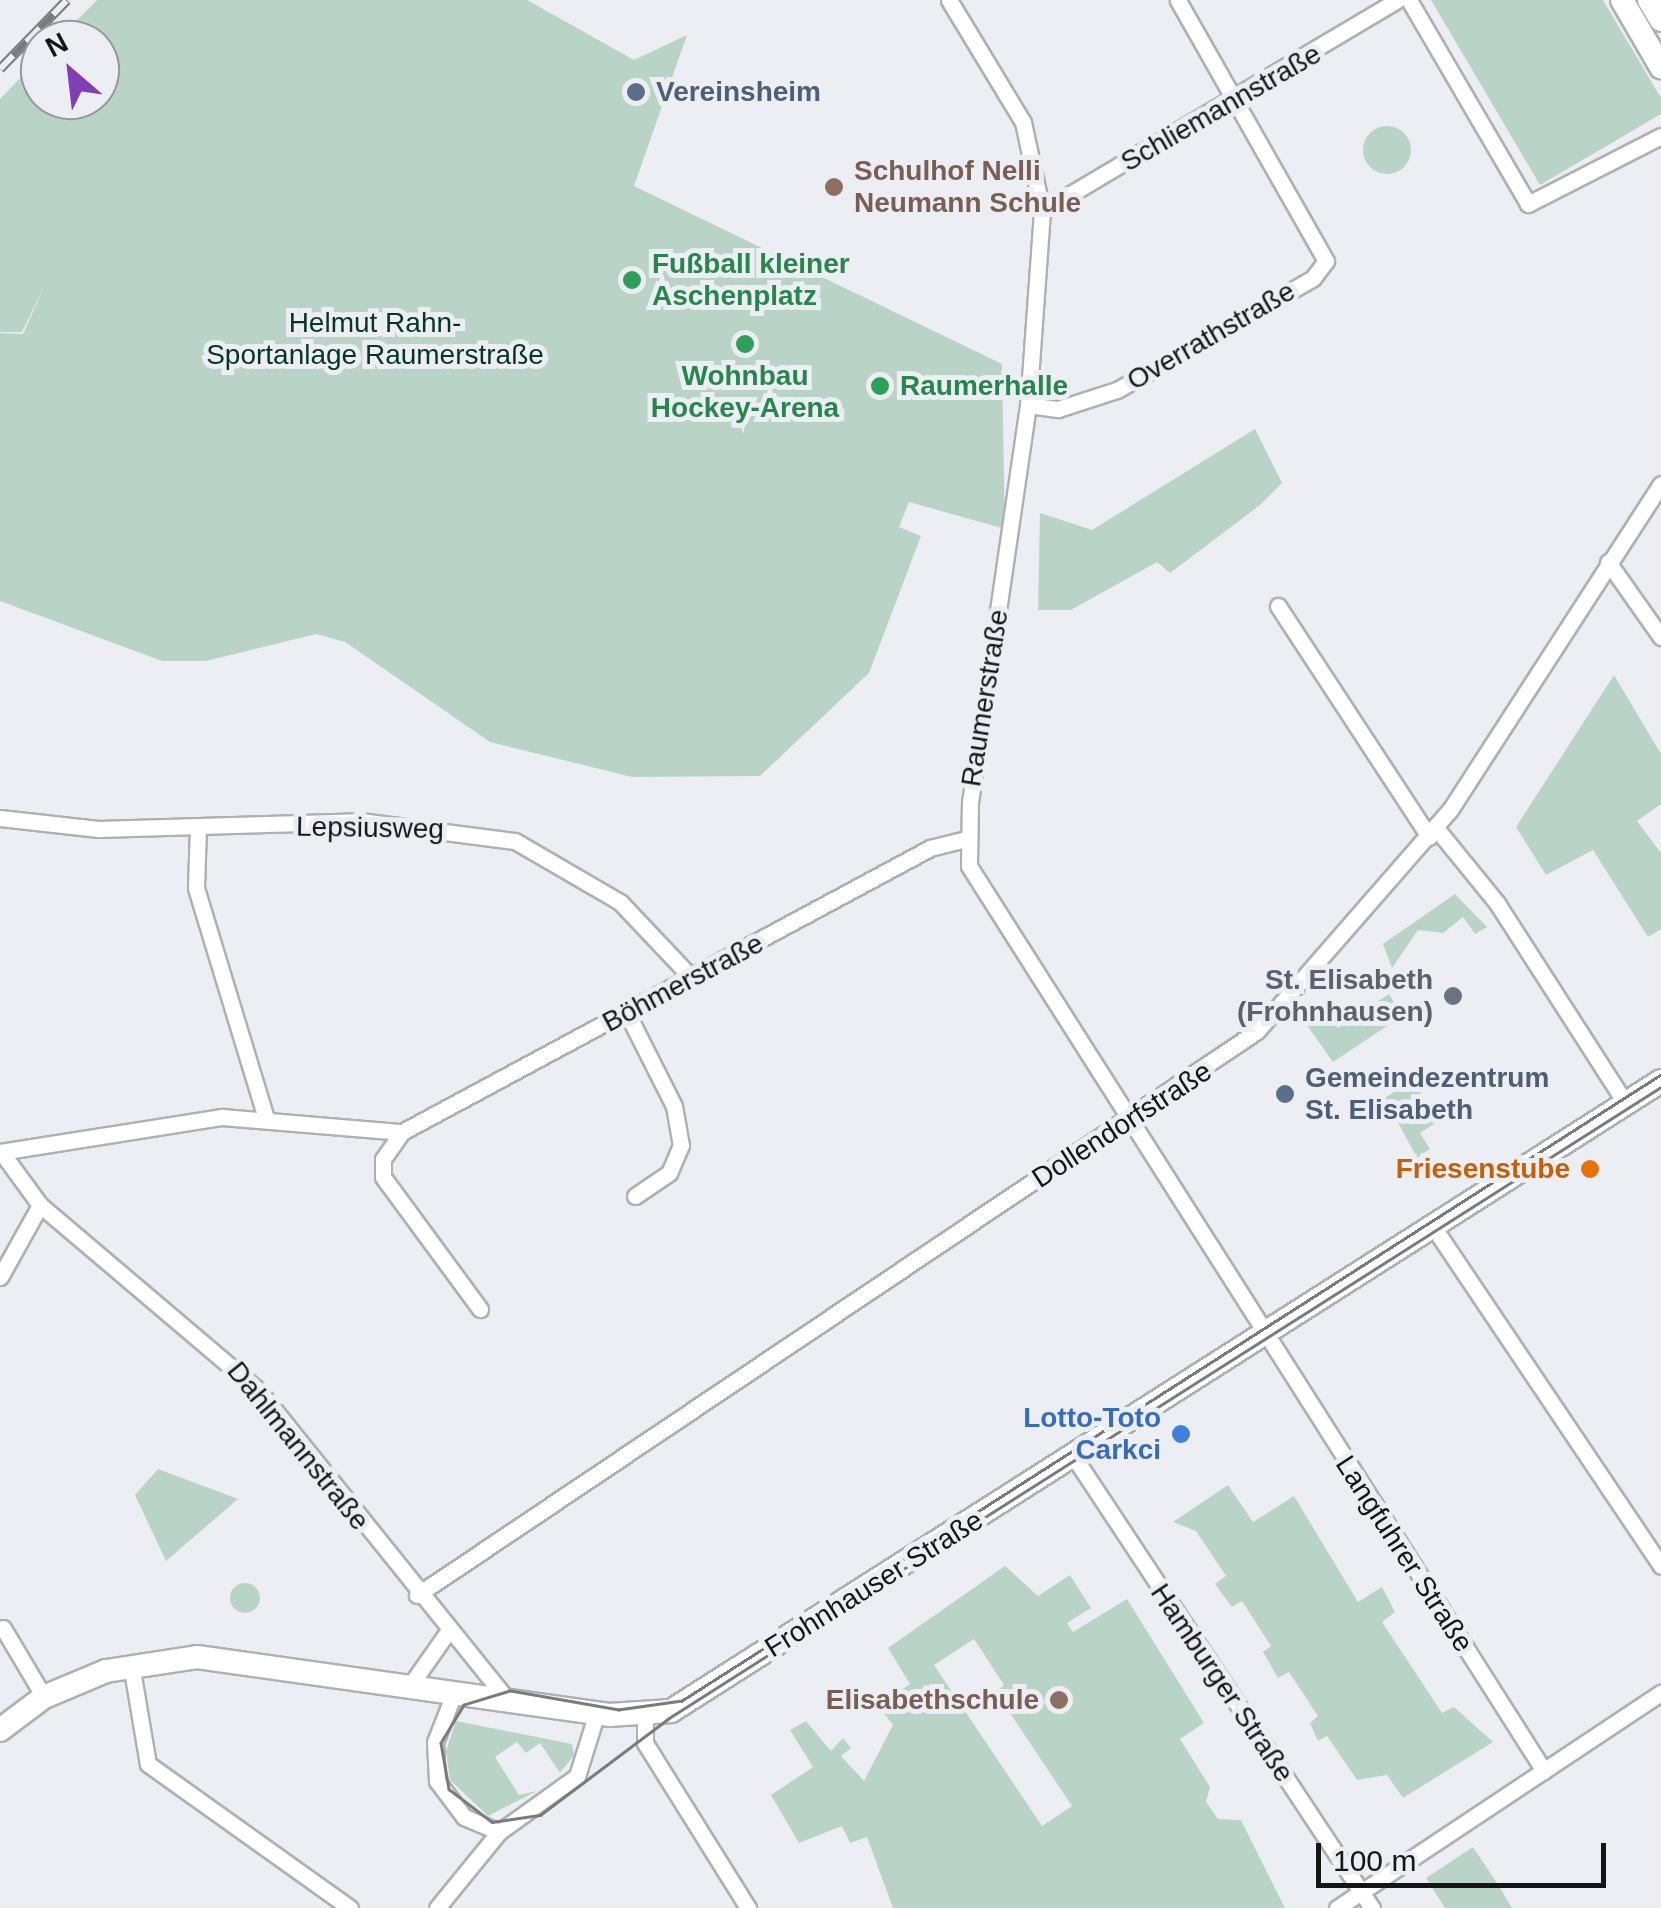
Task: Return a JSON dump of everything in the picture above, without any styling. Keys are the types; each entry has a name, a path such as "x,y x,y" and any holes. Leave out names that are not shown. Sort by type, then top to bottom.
{"main road":[{"path":"1622,0 1661,66"},
{"path":"1649,0 1661,20"},
{"name":"Frohnhauser Straße","path":"0,1730 44,1697 131,1664 232,1658 597,1712 646,1716 682,1706 1661,1081"}],"street":[{"name":"Raumerstraße","path":"949,0 1022,122 1042,211 1028,404 966,839 969,866 1262,1339"},
{"name":"Overrathstraße","path":"1028,404 1058,409 1117,390 1322,270 1325,248 1178,0"},
{"name":"Schliemannstraße","path":"1042,211 1236,100 1397,0"},
{"path":"1410,0 1528,204 1661,136"},
{"name":"Dollendorfstraße","path":"417,1594 1258,1031 1433,832 1661,484"},
{"path":"1608,562 1661,637"},
{"path":"1278,606 1433,832 1498,903 1626,1104"},
{"name":"Lepsiusweg","path":"0,818 198,827 360,821 515,842 620,902 691,977"},
{"path":"198,827 196,888 266,1118"},
{"name":"Böhmerstraße","path":"402,1132 930,848 966,839"},
{"path":"627,1013 674,1106 681,1144 668,1173 635,1196"},
{"path":"1,1152 184,1122 266,1118 402,1132 383,1176 480,1308"},
{"name":"Dahlmannstraße","path":"1,1152 40,1204 233,1364 447,1633 503,1696"},
{"path":"0,1277 40,1204"},
{"path":"1434,1228 1661,1566"},
{"name":"Langfuhrer Straße","path":"1262,1339 1544,1770"},
{"name":"Hamburger Straße","path":"1074,1457 1372,1908"},
{"path":"4,1628 44,1697"},
{"path":"409,1687 447,1633"},
{"path":"131,1664 148,1764 350,1908"},
{"path":"456,1691 435,1742 437,1782 456,1810 499,1832"},
{"path":"1337,1908 1661,1693"},
{"path":"436,1908 499,1832 577,1776 597,1712"},
{"path":"646,1716 645,1743 748,1908"}],"green space":[{"name":"Helmut Rahn- Sportanlage Raumerstraße","path":"97,0 527,0 634,60 687,35 634,186 1002,364 1005,529 909,502 899,527 921,536 869,673 760,776 632,777 490,742 345,642 316,634 206,661 162,661 0,601 0,333 23,334 44,287 22,332 0,332 0,99 20,78 20,120 120,120 120,20 77,20"},
{"path":"1431,0 1603,0 1661,98 1661,114 1540,185"},
{"path":"1387,126 1404,133 1411,150 1404,167 1387,174 1370,167 1363,150 1370,133"},
{"path":"1255,429 1282,483 1260,505 1170,573 1157,562 1071,610 1038,610 1040,513 1092,530"},
{"path":"1614,675 1661,754 1661,804 1637,821 1661,853 1661,929 1648,937 1593,850 1546,875 1516,827"},
{"path":"1455,894 1487,927 1475,934 1463,917 1443,933 1418,930 1392,968 1383,944"},
{"path":"1389,994 1402,1016 1333,1062 1306,1024 1320,1002 1338,1028"},
{"path":"1413,1080 1438,1121 1420,1133 1430,1149 1417,1158 1385,1098"},
{"path":"158,1469 238,1499 166,1561 135,1495"},
{"path":"1228,1485 1253,1522 1294,1496 1358,1602 1382,1587 1395,1612 1382,1622 1442,1713 1454,1707 1493,1742 1403,1798 1387,1775 1357,1780 1327,1736 1318,1741 1310,1723 1318,1716 1289,1672 1278,1678 1263,1652 1271,1646 1242,1601 1232,1607 1215,1584 1226,1576 1196,1531 1173,1522"},
{"path":"1005,1566 1038,1596 1070,1575 1091,1608 1067,1623 1073,1632 1127,1599 1204,1723 1180,1739 1210,1787 1206,1802 1218,1819 1241,1820 1285,1908 893,1908 867,1837 850,1843 842,1826 799,1843 771,1795 813,1767 790,1730 806,1721 831,1751 843,1738 851,1748 841,1756 864,1781 893,1725 878,1705 910,1684 888,1648","holes":["974,1639 1004,1685 996,1692 1072,1806 1042,1826 934,1665"]},
{"path":"245,1583 256,1587 260,1598 256,1609 245,1613 234,1609 230,1598 234,1587"},
{"path":"456,1721 572,1744 574,1755 560,1773 540,1743 526,1753 517,1742 495,1757 519,1795 537,1791 488,1816 450,1780 446,1751"},
{"path":"1473,1847 1512,1908 1445,1908 1426,1878"}],"tram line":[{"path":"1661,1075 682,1701 619,1710 510,1691 464,1705 441,1743 449,1789 492,1822 540,1815 669,1718 1661,1087"}],"railway":[{"path":"0,69 67,0"}],"place":[{"name":"Vereinsheim","path":"636,92"},
{"name":"Schulhof Nelli Neumann Schule","path":"834,187"},
{"name":"Fußball kleiner Aschenplatz","path":"632,280"},
{"name":"Wohnbau Hockey-Arena","path":"745,344"},
{"name":"Raumerhalle","path":"880,386"},
{"name":"St. Elisabeth (Frohnhausen)","path":"1453,996"},
{"name":"Gemeindezentrum St. Elisabeth","path":"1285,1094"},
{"name":"Friesenstube","path":"1590,1169"},
{"name":"Lotto-Toto Carkci","path":"1181,1434"},
{"name":"Elisabethschule","path":"1059,1700"}]}
